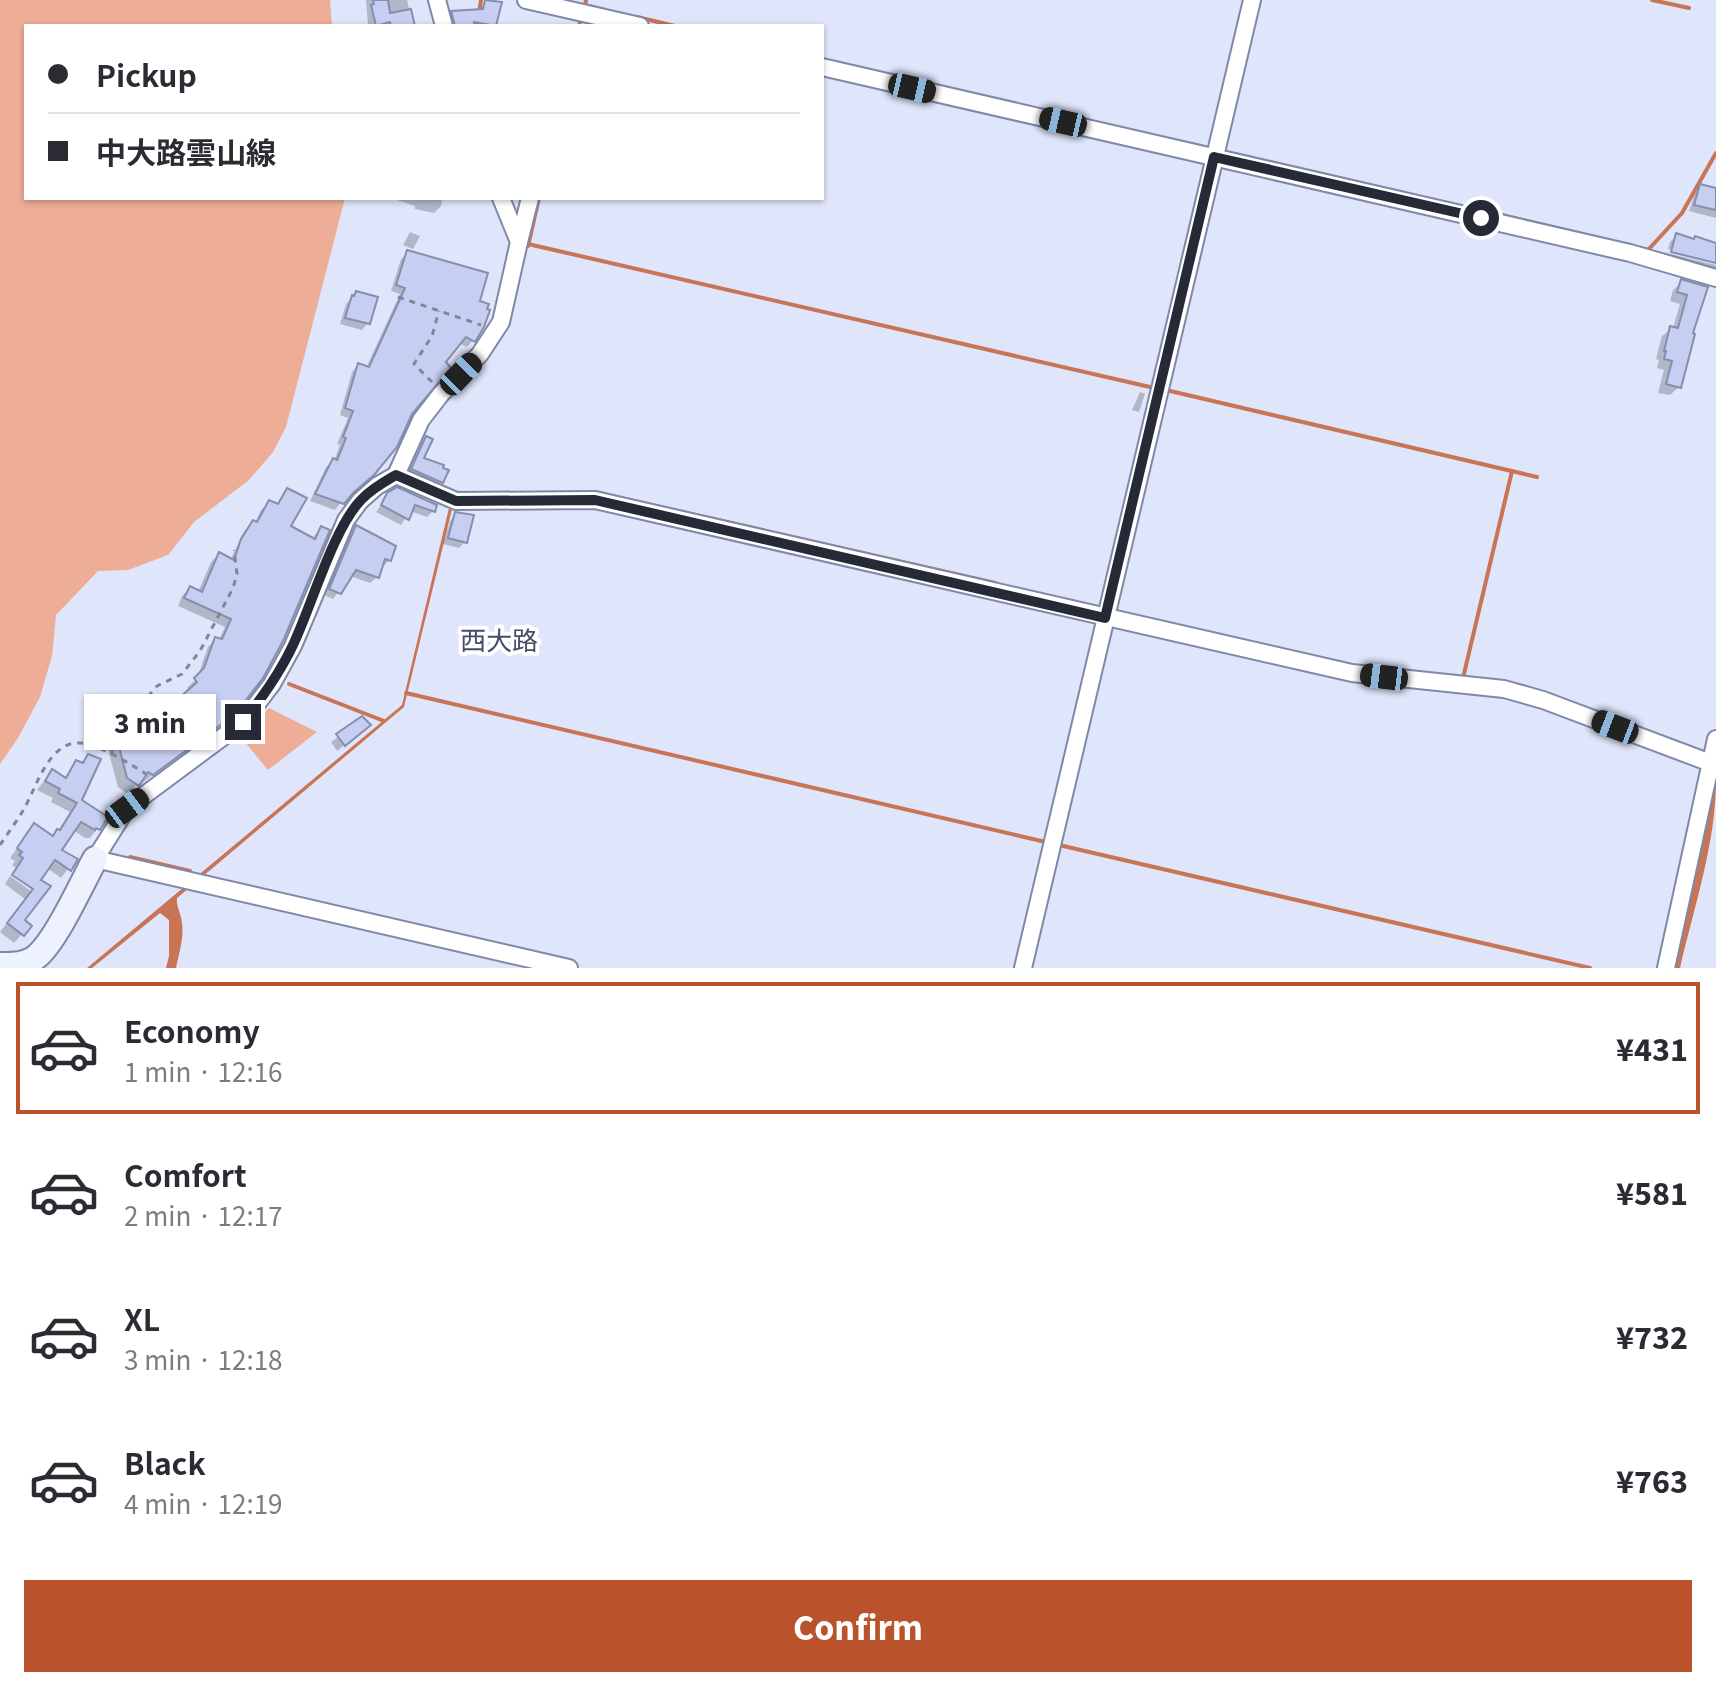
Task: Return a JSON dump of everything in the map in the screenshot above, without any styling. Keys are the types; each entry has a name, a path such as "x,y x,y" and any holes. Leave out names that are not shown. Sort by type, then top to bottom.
{"street":[{"path":"437,0 443,24"},
{"path":"526,0 630,24"},
{"path":"1023,968 1252,0"},
{"path":"824,67 1630,253 1716,278"},
{"path":"502,200 519,242"},
{"path":"0,965 21,964 37,956 63,921 95,859 127,808 243,722 272,684 293,646 346,520 360,501 396,475 421,420 441,394 480,354 501,322 530,200"},
{"path":"396,475 456,501 595,500 1352,673 1504,689 1579,713 1714,765"},
{"path":"1666,968 1714,765 1716,739"},
{"path":"95,859 569,968"}],"path":[{"path":"398,297 495,330"},
{"path":"439,311 432,336 414,364 427,374 441,394"},
{"path":"112,755 112,738 139,704 157,686 182,674 200,651 233,588 237,574 234,550"},
{"path":"0,845 52,756 76,743 112,755 160,784"}],"shaded area":[{"path":"0,0 330,0 332,24 24,24 24,200 344,200 286,427 273,452 249,480 194,522 168,555 128,570 98,571 56,615 52,656 40,697 0,764"},
{"path":"449,508 452,509 404,707 177,898 182,929 176,968 166,968 169,920 160,913 92,968 87,968 402,705"},
{"path":"269,708 317,732 268,770 240,736"},
{"path":"1716,780 1712,827 1703,875 1680,968 1672,968"}],"building":[{"path":"373,0 388,0 390,13 411,9 415,24 376,24 371,5 374,4"},
{"path":"485,0 502,2 496,24 454,24 451,11 483,9"},
{"path":"1700,184 1716,188 1716,210 1694,205"},
{"path":"1676,233 1716,243 1716,263 1671,252"},
{"path":"407,250 488,273 480,301 489,304 487,309 490,310 475,342 466,337 446,362 451,368 412,414 397,447 344,504 315,494 333,458 337,460 346,438 343,437 353,411 345,408 358,363 369,367 405,288 396,285"},
{"path":"1681,279 1708,287 1693,333 1681,388 1666,384 1672,361 1664,359 1664,351 1670,326 1678,328 1687,295 1677,292"},
{"path":"356,291 378,297 370,324 345,318"},
{"path":"426,436 433,439 424,458 449,470 443,483 411,469"},
{"path":"397,487 437,505 435,512 415,505 409,520 381,505 387,493"},
{"path":"287,488 307,498 291,526 315,539 321,526 330,530 283,641 263,678 235,714 200,740 168,708 197,682 194,678 204,668 215,637 222,639 231,619 184,598 190,586 202,592 219,552 234,560 241,539 253,520 257,522 269,500 278,504"},
{"path":"455,512 474,515 467,543 448,538"},
{"path":"356,525 396,546 391,561 385,559 379,578 356,570 341,594 329,589"},
{"path":"362,716 371,725 345,746 336,734"},
{"path":"143,719 150,723 151,720 195,744 153,775 148,772 139,786 127,778 117,739 125,729 134,736"},
{"path":"88,754 101,759 82,800 108,817 100,830 81,822 62,850 78,859 71,871 55,860 41,880 51,886 25,920 32,926 24,936 7,923 33,889 12,875 23,858 17,848 34,823 53,836 57,829 60,830 77,803 58,793 60,789 45,781 52,769 66,778 76,760 83,763"}],"waterway":[{"path":"477,24 481,0"},
{"path":"586,0 585,5 605,10"},
{"path":"1652,0 1689,8"},
{"path":"637,17 667,24"},
{"path":"1494,213 1648,250 1682,213 1716,153"},
{"path":"528,246 539,200"},
{"path":"528,244 1150,387"},
{"path":"1166,390 1537,477"},
{"path":"1463,678 1512,471"},
{"path":"594,492 995,583"},
{"path":"289,684 384,721"},
{"path":"406,693 1050,843"},
{"path":"1059,845 1590,968"},
{"path":"130,857 190,871"}],"district":[{"name":"西大路","path":"499,641"}],"route":[{"path":"243,722 272,684 293,646 346,520 360,501 396,475 456,501 595,500 1105,618 1214,157 1481,218"}]}
